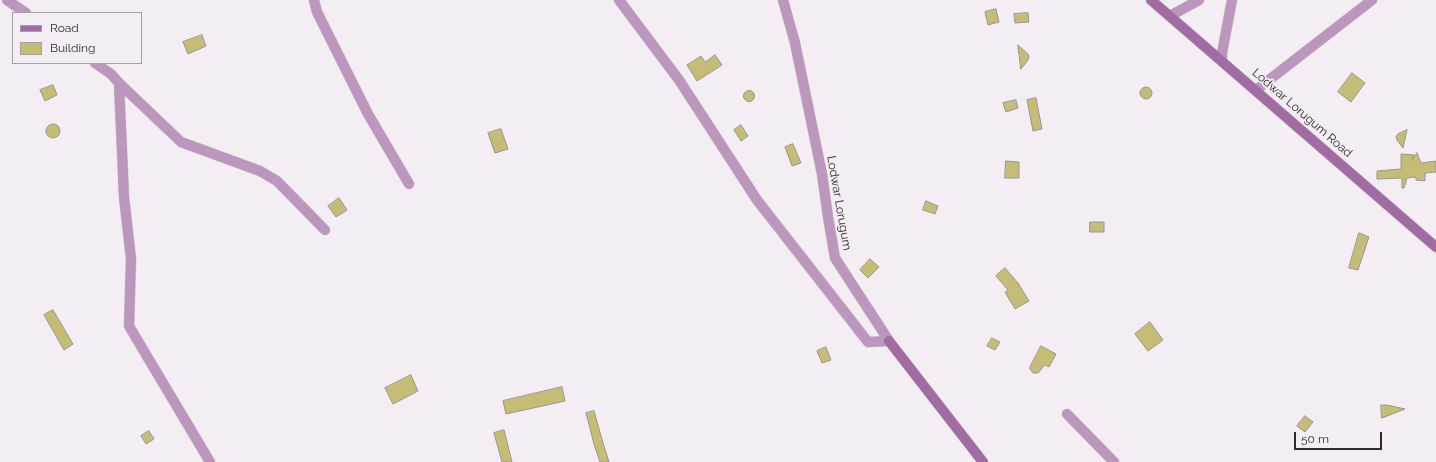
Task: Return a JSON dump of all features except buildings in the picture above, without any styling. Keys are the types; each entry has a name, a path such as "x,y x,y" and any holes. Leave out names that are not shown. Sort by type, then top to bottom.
{"main road":[{"name":"Lodwar Lorugum Road","path":"1151,0 1436,247"},
{"name":"Lodwar Lorugum","path":"889,341 983,462"}],"street":[{"path":"8,0 25,12"},
{"path":"314,0 317,12 368,114 409,184"},
{"path":"619,0 679,80 757,200 868,342 889,341"},
{"name":"Lodwar Lorugum","path":"783,0 795,43 822,174 835,258 889,341"},
{"path":"1170,16 1199,0"},
{"path":"1222,61 1222,53 1232,0"},
{"path":"1256,90 1372,0"},
{"path":"96,64 111,74 181,142 260,170 277,181 325,230"},
{"path":"119,83 124,197 131,259 130,326 210,462"},
{"path":"1067,414 1114,462"}]}
